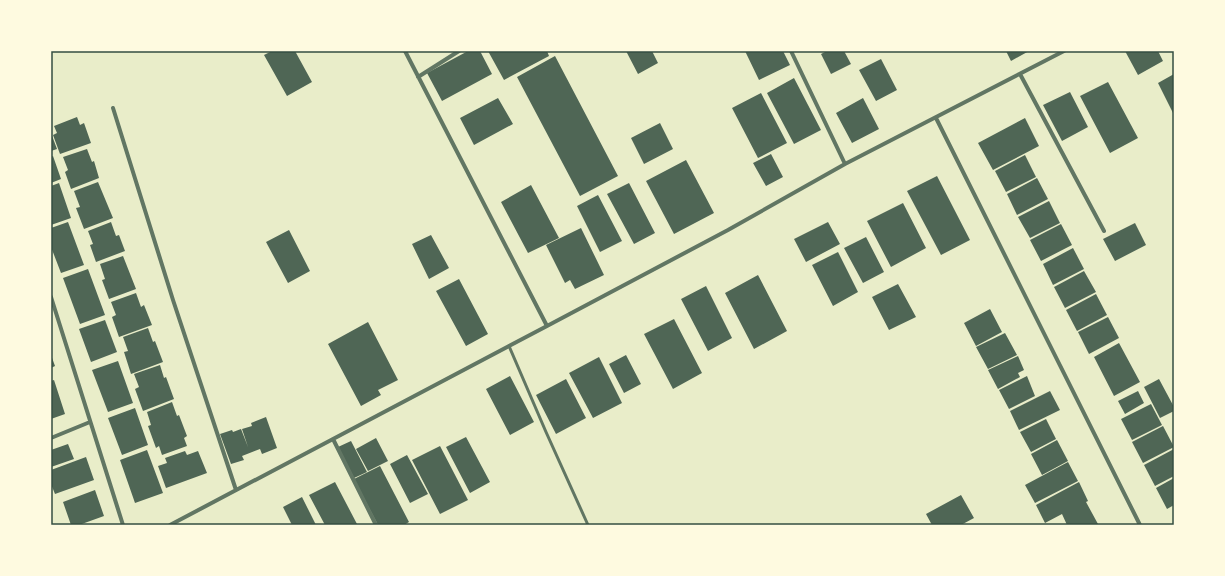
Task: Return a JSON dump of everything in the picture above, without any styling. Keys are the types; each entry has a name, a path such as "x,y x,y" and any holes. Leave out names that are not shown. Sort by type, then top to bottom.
{"street":[{"path":"405,51 547,326"},
{"path":"418,77 459,51"},
{"path":"792,51 846,164"},
{"path":"171,525 728,230 846,164 1064,51"},
{"path":"1020,74 1104,231"},
{"path":"113,108 173,300 236,490"},
{"path":"936,118 1140,525"},
{"path":"51,297 53,311 123,525"},
{"path":"51,438 90,422"},
{"path":"333,439 376,525"}],"lane":[{"path":"509,346 588,525"}],"building":[{"path":"272,51 295,51 312,82 287,96 264,55"},
{"path":"468,51 480,51 492,74 442,101 427,73"},
{"path":"488,51 547,51 549,56 504,80"},
{"path":"626,51 652,51 658,63 638,74"},
{"path":"745,51 783,51 790,65 759,80"},
{"path":"827,51 844,51 851,64 831,74 821,54"},
{"path":"1006,51 1029,51 1011,61"},
{"path":"1125,51 1158,51 1163,61 1138,75"},
{"path":"555,56 618,176 580,196 517,77"},
{"path":"881,59 897,90 876,101 859,70"},
{"path":"1174,74 1174,115 1158,83"},
{"path":"794,78 821,130 794,144 767,93"},
{"path":"1108,82 1138,138 1110,153 1080,96"},
{"path":"1070,92 1088,127 1062,141 1043,105"},
{"path":"761,93 787,143 758,158 732,108"},
{"path":"498,98 513,124 474,145 460,118"},
{"path":"863,98 879,129 852,143 836,113"},
{"path":"77,117 80,125 84,123 91,143 60,154 53,135 57,133 54,126"},
{"path":"1025,118 1039,146 993,170 978,143"},
{"path":"660,123 673,149 644,164 631,138"},
{"path":"51,133 57,149 51,151"},
{"path":"87,149 92,162 94,161 99,178 71,189 65,172 68,170 63,157"},
{"path":"771,154 783,177 766,186 753,163"},
{"path":"1025,155 1036,177 1006,192 995,171"},
{"path":"53,156 61,179 51,183 51,157"},
{"path":"686,160 714,213 674,234 646,181"},
{"path":"937,176 970,240 941,255 907,191"},
{"path":"1037,178 1048,199 1017,215 1007,194"},
{"path":"98,182 113,218 84,229 76,208 80,207 74,191"},
{"path":"59,183 71,218 51,225 51,186"},
{"path":"629,183 655,233 634,244 607,194"},
{"path":"531,185 559,238 528,253 501,202"},
{"path":"598,195 622,241 600,252 577,206"},
{"path":"1049,201 1060,223 1030,238 1018,217"},
{"path":"903,203 926,248 891,267 867,221"},
{"path":"68,222 84,265 61,273 51,247 51,228"},
{"path":"111,222 116,236 119,235 125,251 96,262 90,245 93,244 88,231"},
{"path":"828,222 840,244 806,262 794,239"},
{"path":"1135,223 1146,245 1115,261 1103,239"},
{"path":"1061,224 1072,245 1041,261 1030,240"},
{"path":"581,228 604,275 575,289 570,280 565,283 546,245"},
{"path":"289,230 310,271 288,283 266,242"},
{"path":"431,235 449,268 429,279 412,244"},
{"path":"866,237 884,272 863,283 844,248"},
{"path":"1073,248 1084,269 1053,285 1043,264"},
{"path":"838,252 858,292 833,306 812,265"},
{"path":"123,256 136,289 109,299 102,280 105,279 100,264"},
{"path":"88,269 105,315 80,324 63,278"},
{"path":"1084,271 1096,292 1065,308 1054,287"},
{"path":"758,275 787,331 754,349 725,293"},
{"path":"459,279 488,334 466,346 436,291"},
{"path":"898,284 916,317 889,330 872,297"},
{"path":"706,286 732,338 708,351 681,299"},
{"path":"136,293 141,307 144,305 152,325 119,337 112,317 116,315 111,302"},
{"path":"1096,294 1107,315 1077,331 1066,310"},
{"path":"990,309 1002,332 976,346 964,323"},
{"path":"1108,317 1119,338 1089,354 1078,332"},
{"path":"674,319 702,373 673,389 644,334"},
{"path":"105,320 117,352 91,362 79,329"},
{"path":"368,322 398,380 378,390 381,395 361,406 328,344"},
{"path":"148,328 163,362 131,374 124,352 128,351 123,337"},
{"path":"1005,333 1017,355 988,369 976,347"},
{"path":"1119,343 1140,382 1114,396 1094,357"},
{"path":"51,355 55,366 51,368"},
{"path":"626,355 641,384 624,393 609,364"},
{"path":"1018,356 1024,370 1018,373 1020,377 998,389 988,370"},
{"path":"599,357 622,403 593,418 569,373"},
{"path":"118,361 133,403 108,412 92,370"},
{"path":"160,365 164,378 166,377 174,399 143,411 135,389 139,387 134,374"},
{"path":"510,376 534,422 510,435 486,389"},
{"path":"1027,376 1035,396 1009,409 999,390"},
{"path":"566,379 586,418 556,434 536,395"},
{"path":"1159,379 1174,407 1174,411 1160,418 1144,387"},
{"path":"54,380 65,414 51,419 51,381"},
{"path":"1050,391 1060,410 1019,430 1010,411"},
{"path":"1138,391 1144,403 1125,414 1118,401"},
{"path":"172,402 187,436 184,438 187,446 162,455 159,446 156,448 148,426 151,425 147,412"},
{"path":"1151,404 1162,425 1132,440 1121,419"},
{"path":"135,408 148,445 122,455 108,418"},
{"path":"266,417 277,448 262,454 260,449 242,456 244,460 231,464 220,434 241,429 248,447 242,429 252,426 251,423"},
{"path":"1046,419 1056,439 1031,452 1020,432"},
{"path":"1163,426 1174,447 1143,463 1132,442"},
{"path":"466,437 490,482 470,493 446,447"},
{"path":"376,438 388,461 368,471 356,449"},
{"path":"1057,440 1068,461 1042,475 1031,454"},
{"path":"351,441 367,472 354,478 338,447"},
{"path":"68,444 74,459 51,467 51,450"},
{"path":"440,446 468,500 440,514 412,460"},
{"path":"1174,449 1174,476 1155,486 1144,465"},
{"path":"147,450 163,493 135,503 120,460"},
{"path":"185,451 187,455 198,451 207,473 166,488 158,466 167,463 165,458"},
{"path":"407,455 428,494 410,503 390,464"},
{"path":"86,457 94,480 55,494 51,484 51,470"},
{"path":"1068,462 1078,481 1035,503 1025,485"},
{"path":"380,466 409,522 404,525 378,525 354,479"},
{"path":"1174,478 1174,505 1167,509 1156,488"},
{"path":"335,482 357,524 356,525 325,525 309,495"},
{"path":"1079,482 1088,501 1086,502 1098,524 1067,525 1062,514 1045,523 1036,505"},
{"path":"95,490 104,516 79,525 71,525 63,502"},
{"path":"961,495 974,518 961,525 932,525 926,514"},
{"path":"302,497 316,525 292,525 283,507"}]}
